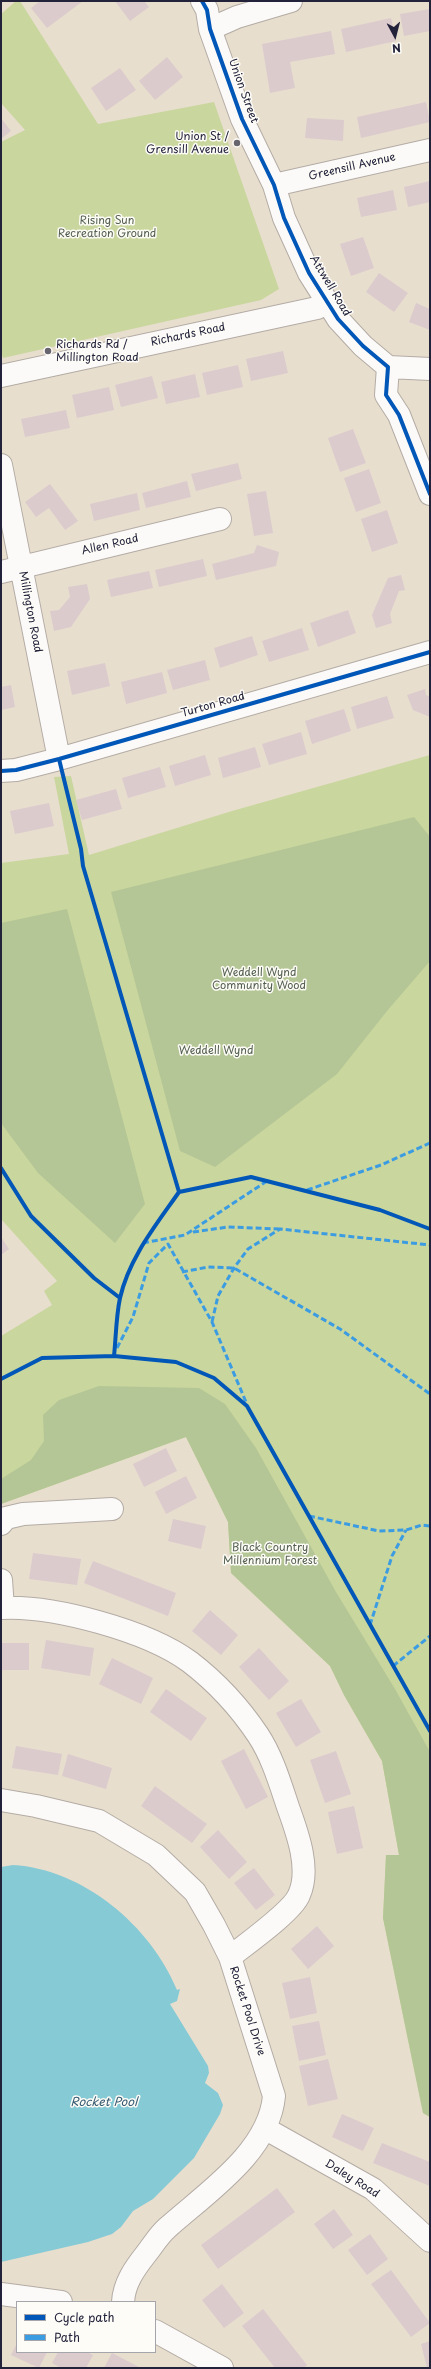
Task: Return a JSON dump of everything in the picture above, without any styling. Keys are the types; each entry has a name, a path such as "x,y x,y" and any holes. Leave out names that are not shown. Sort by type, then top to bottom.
{"street":[{"name":"Union Street","path":"202,1 207,10 210,29 242,119 274,185"},
{"path":"210,29 237,17 291,1"},
{"name":"Greensill Avenue","path":"274,185 430,150"},
{"name":"Attwell Road","path":"274,185 284,218 309,273 338,320 363,346 388,367"},
{"name":"Richards Road","path":"1,376 317,308 328,303"},
{"path":"430,370 388,367 386,395 399,415 430,494"},
{"name":"Millington Road","path":"1,465 11,569 59,759"},
{"name":"Allen Road","path":"11,569 220,519"},
{"name":"Turton Road","path":"1,771 59,759 430,652"},
{"path":"1,1524 6,1518 23,1514 112,1509"},
{"path":"1,1580 2,1608 66,1615 100,1622 146,1638 190,1662 230,1700 258,1736 276,1772 298,1835 303,1874 300,1894 291,1908 230,1957"},
{"name":"Rocket Pool Drive","path":"1,1800 36,1806 99,1821 151,1852 194,1892 214,1925 230,1957 274,2096 272,2111 266,2129 233,2169 199,2202 166,2229 133,2270 123,2293 123,2301"},
{"name":"Daley Road","path":"266,2129 373,2190 430,2241"},
{"path":"1,2294 54,2301"},
{"path":"156,2332 222,2368"}],"green space":[{"name":"Rising Sun Recreation Ground","path":"16,1 20,1 98,124 214,102 279,289 261,300 3,358 1,351 1,142 25,130 1,103 1,14"},
{"name":"Weddell Wynd","path":"430,755 430,2117 423,2113 383,1918 386,1855 399,1855 382,1761 344,1695 330,1666 231,1573 228,1522 186,1437 1,1504 1,1336 52,1305 44,1291 57,1281 1,1219 1,863 69,854 54,777 71,776 89,855 232,811"},
{"name":"Weddell Wynd Community Wood","path":"414,817 430,837 430,961 387,1011 337,1074 215,1167 180,1151 111,892"},
{"path":"67,909 145,1204 115,1243 38,1173 1,1123 1,923"},
{"name":"Black Country Millennium Forest","path":"99,1386 199,1388 225,1404 256,1448 336,1592 395,1689 430,1752 430,2117 423,2113 383,1918 386,1855 399,1855 382,1761 344,1695 330,1666 231,1573 228,1522 186,1437 1,1504 1,1479 31,1460 44,1441 43,1415 59,1400"}],"water":[{"name":"Rocket Pool","path":"13,1865 39,1869 64,1877 89,1889 112,1905 132,1923 150,1944 165,1966 177,1990 180,1989 177,2001 170,2004 208,2066 209,2073 205,2083 218,2093 223,2105 220,2114 194,2158 153,2199 133,2211 121,2227 112,2234 88,2242 1,2262 1,1867"}],"building":[{"path":"40,1 83,1 47,28 31,8"},
{"path":"115,1 144,1 149,7 130,21"},
{"path":"430,9 430,31 404,36 400,14"},
{"path":"391,18 396,41 346,52 341,29"},
{"path":"331,31 335,54 290,62 295,88 270,93 262,44"},
{"path":"167,57 183,77 155,100 139,81"},
{"path":"120,68 136,90 106,111 91,88"},
{"path":"426,102 430,122 361,138 357,117"},
{"path":"1,118 11,131 1,139"},
{"path":"307,118 344,120 343,141 305,138"},
{"path":"430,181 430,202 408,207 404,187"},
{"path":"393,190 397,210 361,217 357,198"},
{"path":"363,237 374,268 351,276 340,244"},
{"path":"379,273 408,293 394,312 366,292"},
{"path":"416,303 430,309 430,330 409,322"},
{"path":"283,351 288,373 251,381 246,359"},
{"path":"238,365 243,387 207,395 202,373"},
{"path":"195,374 200,397 166,404 161,382"},
{"path":"152,376 158,398 121,407 115,385"},
{"path":"109,387 114,410 77,418 72,395"},
{"path":"66,410 70,428 25,437 21,419"},
{"path":"353,429 366,463 340,472 328,438"},
{"path":"238,463 242,479 196,491 191,474"},
{"path":"369,469 381,503 356,512 344,478"},
{"path":"187,481 191,497 146,508 142,493"},
{"path":"50,484 78,521 65,530 49,508 36,517 25,502"},
{"path":"266,491 273,533 254,536 247,494"},
{"path":"137,493 140,510 94,521 90,504"},
{"path":"387,510 398,543 372,552 361,519"},
{"path":"257,545 279,552 276,566 216,580 212,564 254,553"},
{"path":"203,559 207,576 159,587 155,570"},
{"path":"149,571 153,588 111,597 107,580"},
{"path":"401,575 405,590 399,591 390,614 392,623 376,628 372,615 388,578"},
{"path":"87,584 90,599 71,627 54,631 50,611 59,610 70,597 68,587"},
{"path":"348,610 356,633 318,647 310,623"},
{"path":"302,628 309,650 269,662 262,641"},
{"path":"252,636 258,655 220,668 214,648"},
{"path":"205,660 210,680 173,690 167,670"},
{"path":"105,663 110,686 72,695 67,671"},
{"path":"162,672 167,693 126,704 121,682"},
{"path":"11,685 15,707 1,710 1,687"},
{"path":"425,689 426,695 430,697 430,717 413,710 407,695"},
{"path":"387,696 394,718 357,729 351,707"},
{"path":"344,709 351,731 312,744 305,721"},
{"path":"301,732 307,754 269,765 262,744"},
{"path":"255,747 261,767 223,778 218,758"},
{"path":"205,755 211,775 175,786 169,766"},
{"path":"160,767 166,787 128,798 122,778"},
{"path":"116,789 122,809 82,820 76,800"},
{"path":"49,803 54,826 15,834 10,811"},
{"path":"1,1237 9,1249 1,1255"},
{"path":"166,1448 177,1471 144,1487 133,1464"},
{"path":"186,1476 197,1498 166,1514 155,1492"},
{"path":"173,1519 206,1526 201,1549 168,1541"},
{"path":"33,1553 81,1559 77,1585 29,1579"},
{"path":"93,1561 176,1593 168,1616 84,1583"},
{"path":"210,1610 238,1635 221,1655 192,1631"},
{"path":"46,1640 94,1648 90,1676 41,1668"},
{"path":"1,1643 29,1643 29,1670 1,1670"},
{"path":"259,1648 289,1681 269,1700 239,1667"},
{"path":"112,1658 153,1678 141,1704 99,1684"},
{"path":"166,1689 207,1718 191,1741 150,1712"},
{"path":"301,1699 321,1732 296,1747 276,1713"},
{"path":"16,1746 62,1754 58,1775 12,1768"},
{"path":"244,1749 268,1797 246,1809 221,1761"},
{"path":"336,1751 351,1794 325,1803 310,1760"},
{"path":"68,1754 112,1768 106,1789 62,1776"},
{"path":"155,1786 207,1824 192,1843 141,1806"},
{"path":"354,1806 363,1848 337,1854 328,1812"},
{"path":"218,1830 247,1862 229,1879 200,1847"},
{"path":"254,1868 275,1895 256,1910 234,1883"},
{"path":"317,1926 334,1946 308,1969 291,1949"},
{"path":"310,1977 317,2013 290,2019 282,1983"},
{"path":"319,2021 326,2055 299,2061 292,2026"},
{"path":"328,2059 338,2099 308,2106 299,2066"},
{"path":"342,2114 374,2128 363,2151 332,2137"},
{"path":"382,2143 430,2162 430,2186 373,2163"},
{"path":"277,2188 295,2212 218,2269 201,2245"},
{"path":"334,2209 353,2235 333,2249 314,2224"},
{"path":"370,2234 388,2259 367,2275 348,2250"},
{"path":"391,2270 430,2323 411,2337 371,2284"},
{"path":"222,2284 244,2313 224,2328 202,2300"},
{"path":"263,2309 307,2365 304,2368 275,2368 242,2326"},
{"path":"430,2341 430,2368 427,2368 421,2344"},
{"path":"16,2345 16,2353 46,2353 39,2368 11,2355"},
{"path":"57,2353 89,2353 93,2355 86,2368 61,2368 52,2363"},
{"path":"112,2353 141,2368 104,2368"}],"marked path":[{"path":"307,1190 381,1165 430,1143"},
{"path":"143,1243 185,1235 267,1181"},
{"path":"193,1232 228,1227 280,1229"},
{"path":"212,1322 218,1296 234,1268 248,1249 280,1229 430,1245"},
{"path":"117,1348 133,1317 149,1263 168,1244 212,1322 246,1402"},
{"path":"182,1272 208,1267 234,1268 340,1329 430,1394"},
{"path":"309,1516 379,1531 406,1530 422,1525 430,1526"},
{"path":"370,1625 392,1556 406,1530"},
{"path":"393,1666 430,1636"}],"cycle path":[{"path":"202,1 207,10 210,29 242,119 274,185 284,218 309,273 338,319 363,346 388,367 386,395 399,415 430,494"},
{"path":"1,771 16,770 59,759 430,652"},
{"path":"59,759 81,849 83,866 179,1192"},
{"path":"1,1168 31,1216 94,1278 120,1298"},
{"path":"430,1229 380,1210 251,1177 179,1192 144,1242 124,1283 118,1312 114,1356 176,1362 214,1378 247,1406 430,1731"},
{"path":"1,1379 42,1358 114,1356"}],"place":[{"name":"Union St / Grensill Avenue","path":"237,143"},
{"name":"Richards Rd / Millington Road","path":"48,351"}]}
